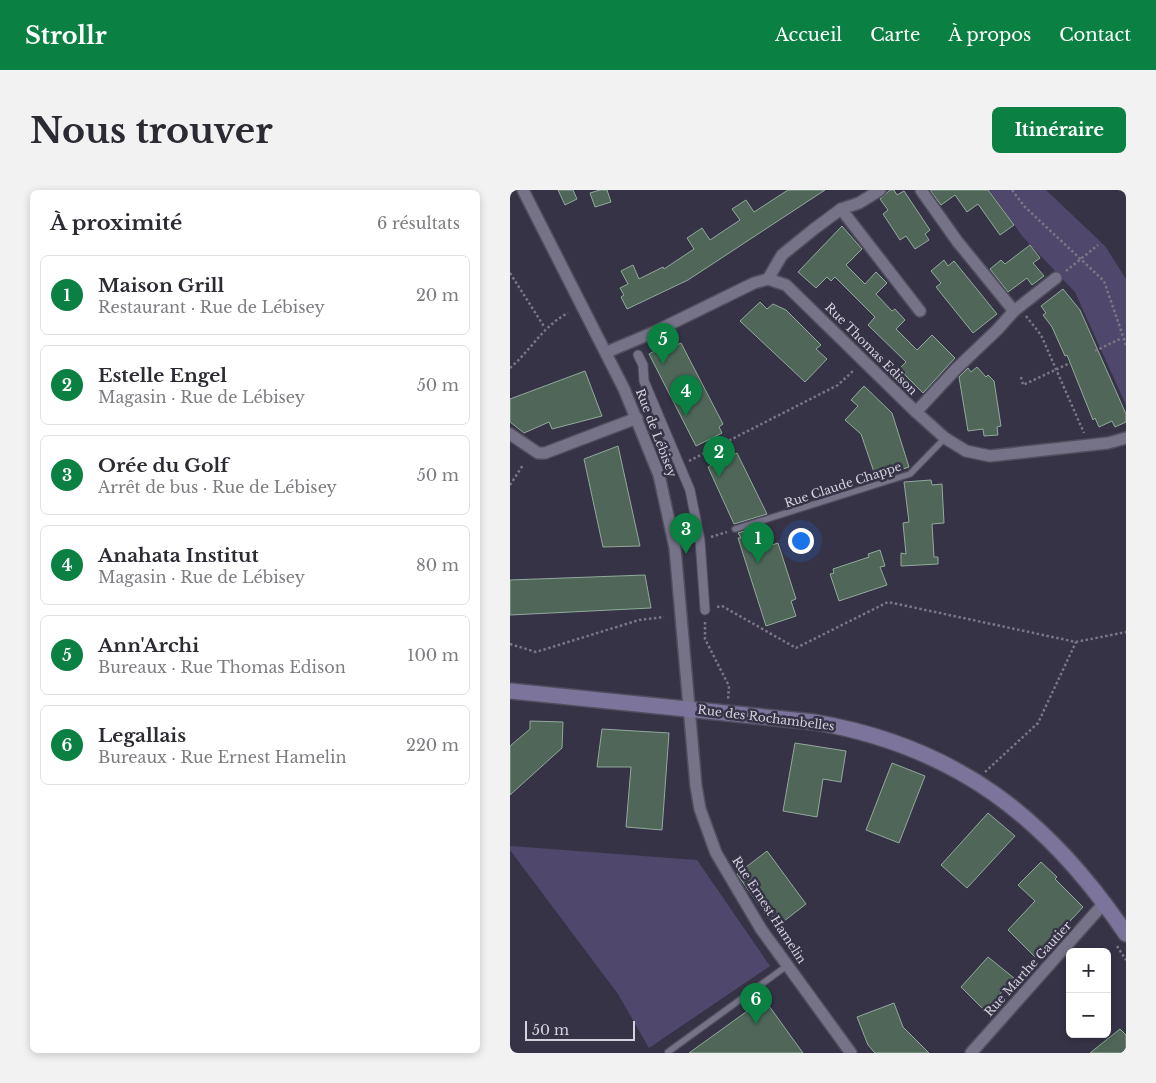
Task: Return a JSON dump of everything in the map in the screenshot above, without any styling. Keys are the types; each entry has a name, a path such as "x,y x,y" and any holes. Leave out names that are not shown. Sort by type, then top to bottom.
{"main road":[{"name":"Rue des Rochambelles","path":"510,691 797,720 851,729 897,743 942,762 993,792 1034,824 1070,860 1105,902 1126,934"}],"street":[{"name":"Rue de Lébisey","path":"523,190 606,352 637,418 659,475 675,548 690,709"},
{"path":"606,352 652,333 743,287 768,279 782,255 841,210 859,203 880,190"},
{"path":"921,190 957,241 1017,308"},
{"path":"841,210 920,311"},
{"path":"916,412 1017,308 1056,278"},
{"name":"Rue Thomas Edison","path":"768,279 786,285 916,412 945,438 966,451 990,456 1108,444 1126,438"},
{"path":"638,355 643,365 644,380 690,490 700,540 705,610"},
{"path":"510,434 538,453 545,453 637,418"},
{"name":"Rue Ernest Hamelin","path":"690,709 696,786 700,809 716,853 761,928 851,1053"},
{"name":"Rue Marthe Gautier","path":"971,1053 1105,902"}],"lane":[{"name":"Rue Claude Chappe","path":"735,530 910,474 945,438"},
{"path":"668,1052 788,965"}],"path":[{"path":"1012,190 1025,206 1104,281 1122,338 1126,344"},
{"path":"1056,278 1098,245"},
{"path":"510,273 545,328"},
{"path":"1017,308 1041,335 1084,433"},
{"path":"510,368 545,328 568,312"},
{"path":"1095,351 1122,338"},
{"path":"1021,377 1023,385 1070,363"},
{"path":"695,458 838,385 853,371"},
{"path":"510,485 523,464"},
{"path":"700,540 735,530"},
{"path":"728,705 729,686 705,639 705,610 722,606 796,648 888,602 1076,642 1126,632"},
{"path":"510,644 536,652 639,620 664,617"},
{"path":"983,774 1038,723 1076,642"}],"shaded area":[{"path":"989,190 1046,190 1105,246 1126,279 1126,405 1075,292 1023,237"},
{"path":"510,846 697,860 770,966 649,1048 618,994 510,850"}],"building":[{"path":"558,190 573,190 577,199 565,205"},
{"path":"607,190 611,202 595,207 590,193"},
{"path":"788,190 825,190 688,280 627,309 621,297 624,295 620,288 628,284 621,271 633,265 639,279 663,267 664,269 694,249 687,238 702,228 710,240 740,220 732,209 746,200 754,212"},
{"path":"890,190 894,190 897,195 904,191 930,230 925,234 929,240 915,249 906,236 900,240 883,214 888,210 880,199"},
{"path":"930,190 988,190 1014,225 1000,235 978,204 967,212 955,195 941,205"},
{"path":"842,226 862,249 846,265 865,284 876,272 887,283 876,294 892,311 895,309 905,320 896,329 917,350 932,335 955,358 923,393 899,369 906,362 868,325 875,317 835,277 831,281 827,277 816,288 798,272"},
{"path":"1030,245 1040,258 1033,263 1044,276 1032,285 1027,278 1008,292 990,269 1001,260 1005,264"},
{"path":"944,260 948,266 954,261 997,314 973,333 936,287 941,283 931,271"},
{"path":"1063,289 1080,310 1126,414 1126,422 1115,427 1112,421 1099,427 1095,418 1093,420 1067,355 1065,356 1052,327 1043,315 1046,313 1041,306"},
{"path":"760,302 767,309 773,304 786,310 821,345 816,349 827,359 805,382 740,321"},
{"path":"681,343 723,424 719,427 722,433 696,446 649,354 666,345 668,349"},
{"path":"977,367 986,377 988,375 994,381 1001,426 997,427 998,435 984,436 983,429 968,431 959,377 968,368 971,372"},
{"path":"585,371 602,416 552,429 549,422 524,433 510,422 510,399"},
{"path":"864,386 892,413 909,467 876,478 861,434 845,420 858,406 851,400"},
{"path":"618,446 640,546 603,547 584,459"},
{"path":"737,453 767,514 734,524 708,467"},
{"path":"931,480 932,485 942,484 944,523 932,524 934,557 938,557 938,564 901,566 901,553 906,554 903,523 909,522 904,482"},
{"path":"759,526 766,547 778,543 796,599 791,601 796,616 766,626 738,538 741,538 738,533"},
{"path":"880,550 885,566 880,567 887,585 839,601 830,574 834,573 833,569 869,557 868,554"},
{"path":"645,575 651,608 510,615 510,580"},
{"path":"530,721 563,722 562,748 510,795 510,746 530,729"},
{"path":"602,729 669,733 662,830 626,827 631,767 597,767"},
{"path":"795,743 846,751 841,782 823,779 817,817 783,811"},
{"path":"892,763 925,776 899,843 866,830"},
{"path":"988,813 1015,836 967,888 941,865"},
{"path":"767,851 806,904 775,928 737,874"},
{"path":"1041,862 1083,907 1036,958 1008,930 1035,901 1018,885"},
{"path":"988,957 1014,978 985,1011 961,987"},
{"path":"764,999 803,1053 689,1053"},
{"path":"894,1003 903,1027 929,1053 875,1053 868,1045 857,1017"},
{"path":"1120,1029 1126,1035 1126,1053 1090,1053 1111,1038"}],"place":[{"name":"Ann'Archi","path":"663,364"},
{"name":"Anahata Institut","path":"686,416"},
{"name":"Estelle Engel","path":"719,477"},
{"name":"Orée du Golf","path":"686,554"},
{"name":"Maison Grill","path":"758,563"},
{"name":"Legallais","path":"756,1024"}]}
